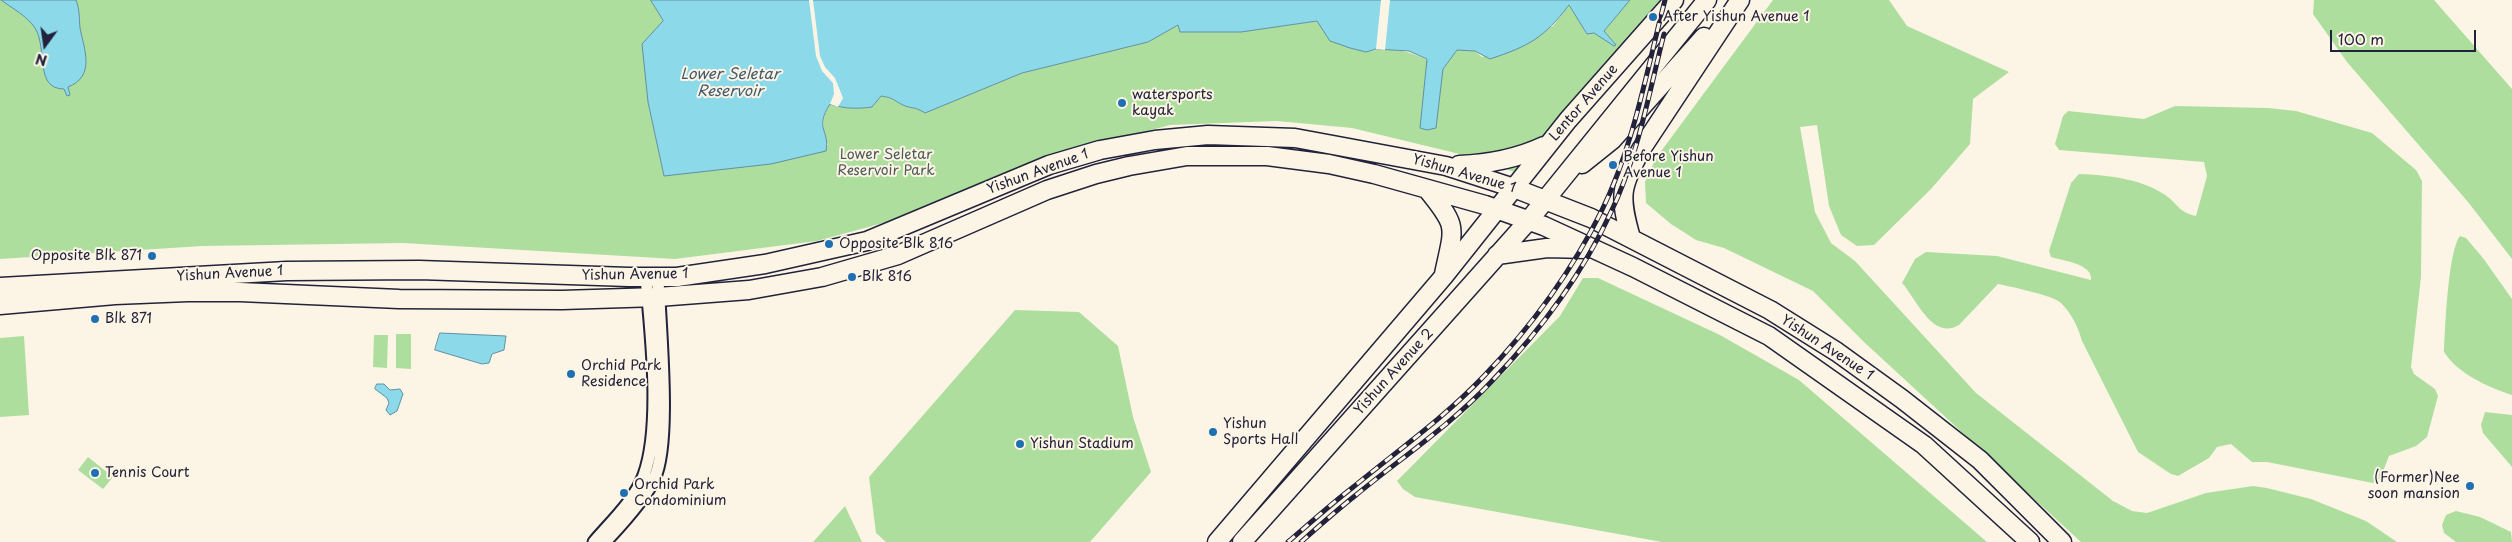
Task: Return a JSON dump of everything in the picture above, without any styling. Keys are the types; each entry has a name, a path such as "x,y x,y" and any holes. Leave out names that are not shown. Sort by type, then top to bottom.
{"main road":[{"name":"Lentor Avenue","path":"1498,210 1548,145 1674,0"},
{"name":"Lentor Avenue","path":"1545,200 1707,0"},
{"path":"1562,179 1607,146 1722,17 1734,0"},
{"path":"1631,238 1622,197 1628,173 1642,148 1740,0"},
{"name":"Yishun Avenue 1","path":"0,287 190,275 379,270 652,277 765,264 867,242 1049,165 1100,150 1155,140 1208,134 1295,138 1446,166 1514,188 1585,216 1770,310 1837,352 1902,398 1980,460 2062,542"},
{"path":"1295,138 1316,146 1319,150 1317,158 1307,162"},
{"path":"1446,166 1496,162 1524,156 1548,145"},
{"name":"Yishun Avenue 1","path":"0,305 188,292 240,292 399,299 562,300 653,297 771,288 872,264 956,232 1048,190 1129,166 1187,156 1232,154 1267,156 1374,174 1498,210 1528,220 1633,267 1769,336 1924,445 2030,542"},
{"path":"1427,189 1452,223 1452,235 1444,276"},
{"name":"Yishun Avenue 2","path":"1242,542 1545,200"},
{"name":"Yishun Avenue 2","path":"1217,542 1498,210"},
{"path":"1497,255 1547,248 1594,250"},
{"path":"379,270 396,275 403,288 399,299"},
{"path":"419,270 416,284 420,293 440,299"}],"street":[{"path":"605,542 655,479 661,451 663,412 652,277"},
{"path":"594,542 634,494 644,476 651,447 653,297"}],"green space":[{"name":"Lower Seletar Reservoir Park","path":"0,0 651,0 663,21 648,102 664,176 828,145 823,124 830,104 851,108 872,107 881,96 891,98 903,105 925,113 1022,73 1148,42 1178,25 1241,32 1318,21 1366,52 1387,49 1397,50 1416,55 1443,69 1457,50 1475,51 1482,57 1553,26 1569,5 1587,34 1594,33 1616,45 1604,31 1630,0 1668,0 1520,174 1468,156 1352,128 1277,121 1170,125 1096,145 905,217 817,241 675,259 403,243 202,246 0,259"},
{"path":"1773,0 1889,0 1907,26 2009,72 1973,99 1970,144 1931,189 1874,245 1857,246 1841,235 1829,206 1817,125 1800,127 1815,212 1831,243 1855,261 1976,393 2113,501 2132,511 2147,513 2206,493 2253,486 2311,499 2366,521 2397,542 2081,542 1864,342 1813,291 1724,248 1696,240 1671,224 1646,203 1645,182 1656,158"},
{"path":"2314,0 2434,0 2512,89 2512,259 2468,202 2347,62 2313,14"},
{"path":"2175,106 2268,108 2296,111 2372,133 2416,170 2422,181 2421,277 2411,367 2414,374 2435,389 2438,396 2427,437 2416,446 2389,456 2380,479 2373,483 2267,462 2252,462 2231,444 2217,447 2209,458 2178,476 2171,474 2138,452 2082,341 2074,321 2057,300 2041,294 1998,284 1959,325 1949,328 1933,323 1902,283 1915,259 1926,252 1997,256 2091,280 2087,270 2083,267 2051,257 2049,251 2071,183 2079,174 2102,175 2137,182 2159,191 2183,211 2196,216 2207,176 2204,162 2059,150 2055,144 2063,116 2068,111 2144,119"},
{"path":"2460,236 2466,238 2483,258 2512,299 2512,395 2474,379 2457,367 2444,352 2450,273 2456,244"},
{"path":"1583,278 1598,278 1720,335 1799,380 1987,542 1662,542 1415,497 1403,489 1397,481 1560,316"},
{"name":"Yishun Stadium","path":"1015,310 1079,312 1118,346 1133,417 1151,472 1090,542 886,542 876,533 869,477"},
{"path":"396,334 411,334 411,369 396,368"},
{"path":"374,335 388,335 387,368 373,367"},
{"path":"24,336 29,415 0,417 0,338"},
{"path":"2485,412 2512,415 2512,467 2483,433 2481,425"},
{"name":"Tennis Court","path":"88,457 113,477 103,489 78,470"},
{"path":"845,506 862,542 813,542"},
{"path":"2456,511 2480,517 2511,532 2512,542 2456,542 2444,533 2442,525 2446,515"}],"water":[{"path":"1,0 76,0 86,61 82,76 77,82 68,87 70,95 67,96 64,89 55,87 45,75 41,46 35,28 24,16"},
{"name":"Lower Seletar Reservoir","path":"651,0 1630,0 1604,31 1616,45 1614,46 1594,33 1587,34 1569,5 1552,26 1526,45 1515,50 1490,59 1475,51 1457,50 1443,69 1436,128 1427,130 1420,128 1427,59 1409,51 1376,49 1366,52 1350,48 1330,41 1317,21 1241,32 1180,32 1178,25 1148,42 1022,73 925,113 903,105 891,98 881,96 872,107 851,108 830,104 823,119 827,144 826,151 771,164 664,176 648,102 642,44 663,21"},
{"path":"440,333 506,336 504,350 492,354 489,363 482,364 435,350"},
{"path":"377,384 384,384 390,390 400,389 403,394 397,411 390,415 386,410 389,403 387,398 375,389"}],"pier":[{"path":"809,0 813,0 820,56 825,67 835,78 843,98 838,107 830,104 834,94 833,83 822,71 816,56"},
{"path":"1381,0 1390,0 1385,50 1376,49"}],"railway":[{"path":"1288,542 1437,420 1469,391 1518,338 1549,298 1578,255 1613,185 1639,106 1665,0"},
{"path":"1301,542 1460,412 1510,362 1559,301 1600,235 1629,169 1664,34"}],"place":[{"name":"After Yishun Avenue 1","path":"1653,17"},
{"name":"watersports kayak","path":"1122,103"},
{"name":"Before Yishun Avenue 1","path":"1613,165"},
{"name":"Opposite Blk 816","path":"829,244"},
{"name":"Opposite Blk 871","path":"152,256"},
{"name":"Blk 816","path":"852,277"},
{"name":"Blk 871","path":"95,319"},
{"name":"Orchid Park Residence","path":"571,374"},
{"name":"Yishun Sports Hall","path":"1213,432"},
{"name":"Yishun Stadium","path":"1020,444"},
{"name":"Tennis Court","path":"95,473"},
{"name":"(Former)Nee soon mansion","path":"2470,486"},
{"name":"Orchid Park Condominium","path":"624,493"}]}
